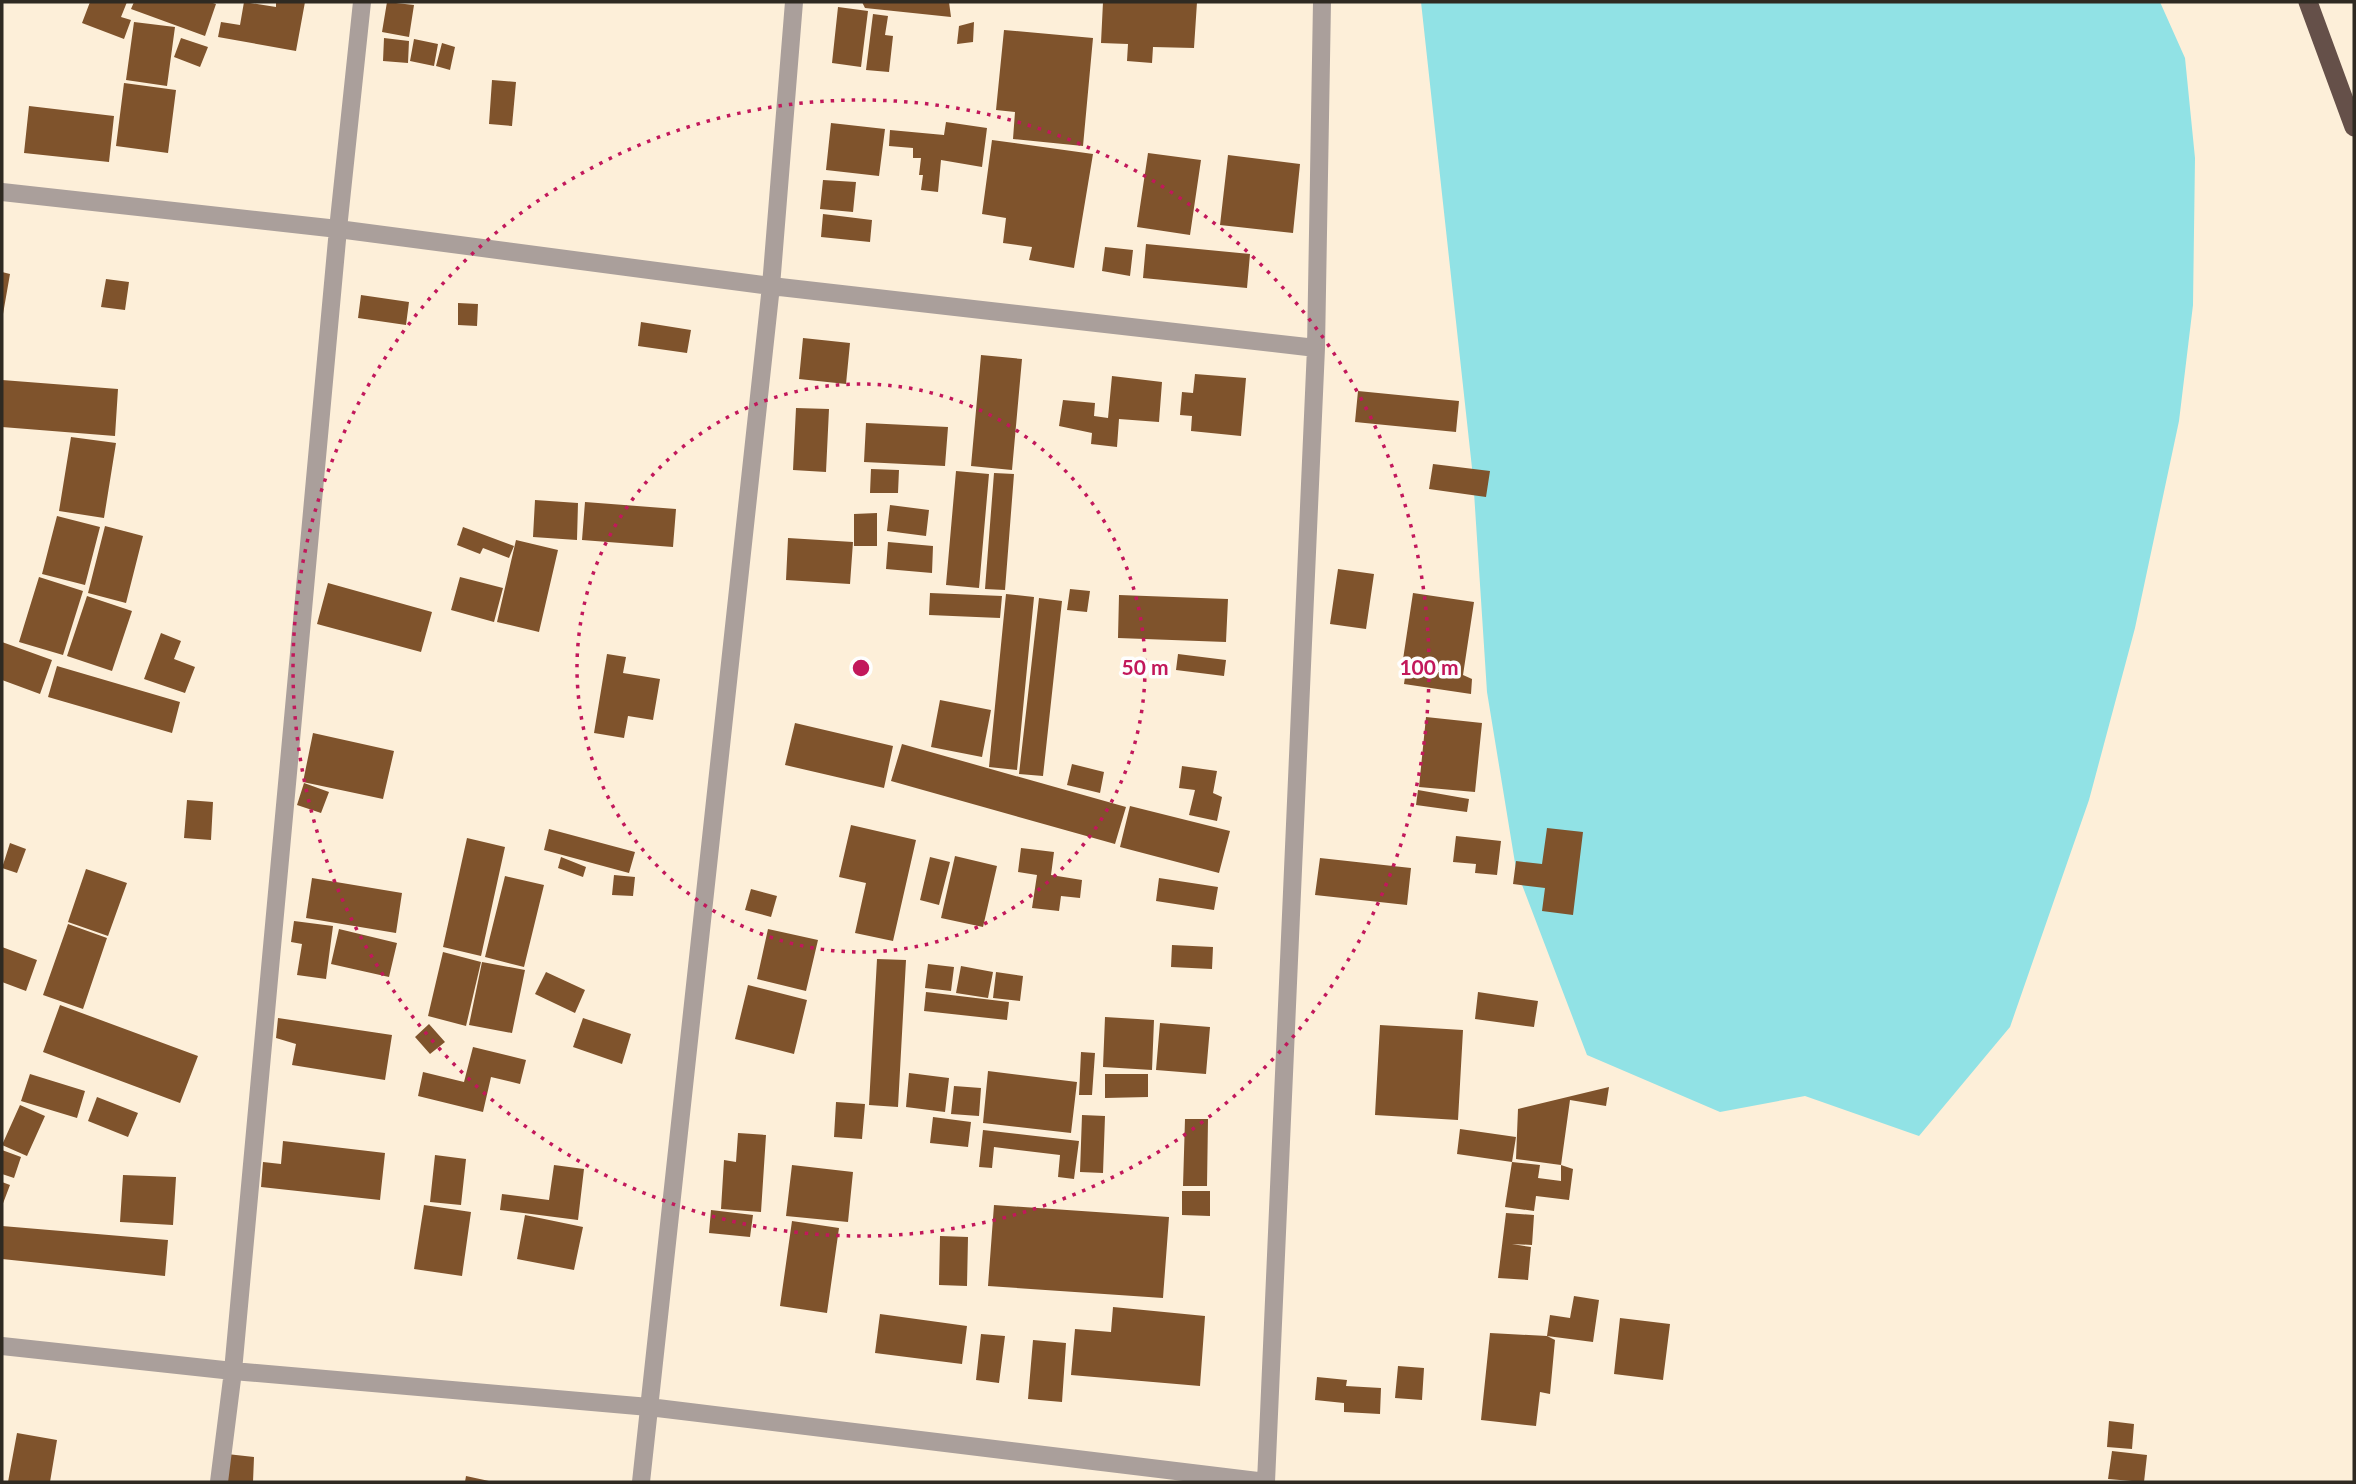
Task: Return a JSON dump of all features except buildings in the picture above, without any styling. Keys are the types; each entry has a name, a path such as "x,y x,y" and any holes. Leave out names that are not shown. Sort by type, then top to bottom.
{"highway":[{"path":"2308,2 2354,127"}],"street":[{"path":"219,1482 233,1371 338,229 362,2"},
{"path":"641,1482 771,286 794,2"},
{"path":"2,1346 233,1371 649,1407 1266,1482 1316,348 1322,2"},
{"path":"2,192 338,229 771,286 1316,348"}],"water":[{"path":"1421,2 2160,2 2185,58 2195,158 2193,305 2179,421 2135,628 2089,800 2010,1027 1919,1136 1805,1096 1720,1112 1587,1055 1516,869 1487,692 1473,477"}]}
